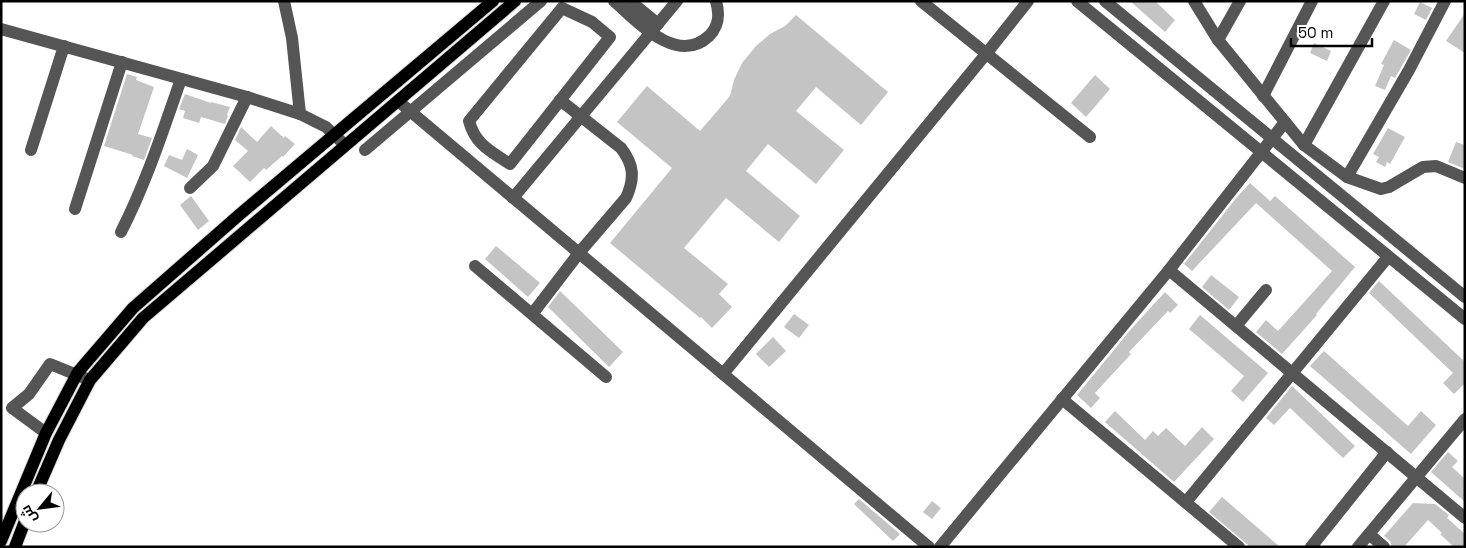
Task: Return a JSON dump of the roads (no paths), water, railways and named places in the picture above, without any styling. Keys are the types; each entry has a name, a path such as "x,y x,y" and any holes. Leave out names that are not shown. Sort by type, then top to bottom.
{"main road":[{"path":"1,541 46,433 76,376 133,308 493,1"},
{"path":"40,483 58,440 90,380 143,318 515,1"},
{"path":"388,91 398,102"},
{"path":"15,547 20,533"}],"street":[{"path":"284,1 292,38 300,114"},
{"path":"365,150 541,1"},
{"path":"614,1 654,28"},
{"path":"630,1 654,28 659,39 685,46 696,44 707,38 716,29 719,19 716,1"},
{"path":"514,198 677,1"},
{"path":"921,1 1090,138"},
{"path":"723,374 1028,1"},
{"path":"1077,1 1465,320"},
{"path":"1105,1 1465,297"},
{"path":"1194,1 1218,40 1304,145 1348,177 1381,189 1389,187 1423,167 1436,166 1465,178"},
{"path":"1218,40 1240,1"},
{"path":"1263,96 1312,1"},
{"path":"1304,145 1384,1"},
{"path":"1348,177 1409,70 1445,1"},
{"path":"562,8 592,22 610,37 560,100 510,164 485,147 472,133 469,120 562,8"},
{"path":"1,29 247,97 300,114 314,120 336,136 345,146"},
{"path":"31,150 64,46"},
{"path":"76,209 122,62"},
{"path":"121,232 138,199 181,79"},
{"path":"190,188 213,166 247,97"},
{"path":"532,313 579,253 626,198 631,187 632,170 628,158 620,148 560,100"},
{"path":"398,102 929,547"},
{"path":"940,547 1169,270 1285,122"},
{"path":"1186,502 1388,257"},
{"path":"475,266 606,377"},
{"path":"1169,270 1465,518"},
{"path":"1236,326 1266,290"},
{"path":"46,433 12,408 29,394 50,364 90,380"},
{"path":"1062,399 1239,547"},
{"path":"1358,547 1465,418"},
{"path":"1311,547 1387,452"},
{"path":"1368,534 1384,547"}]}
